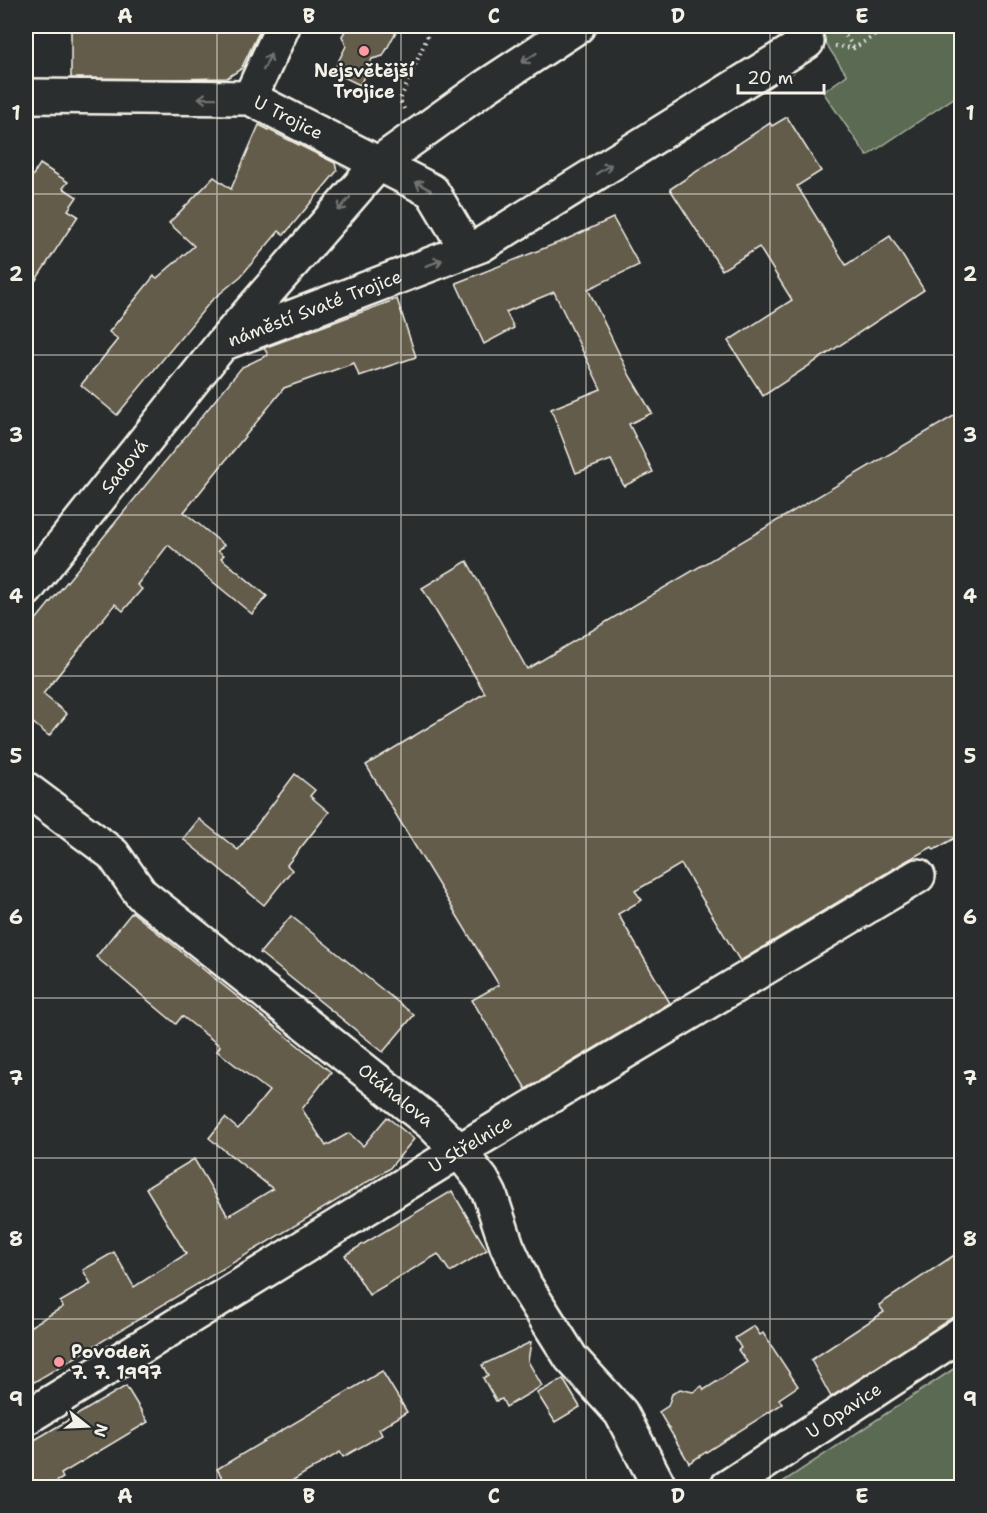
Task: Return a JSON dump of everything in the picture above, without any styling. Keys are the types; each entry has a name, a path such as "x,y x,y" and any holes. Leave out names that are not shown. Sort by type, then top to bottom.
{"street":[{"path":"250,98 283,26"},
{"name":"náměstí Svaté Trojice","path":"222,344 380,162 485,87 578,26"},
{"name":"náměstí Svaté Trojice","path":"222,344 481,245 802,34"},
{"name":"U Trojice","path":"26,96 250,98 380,162 432,191 467,250"},
{"name":"Sadová","path":"26,590 222,344"},
{"name":"Otáhalova","path":"26,789 113,854 141,894 431,1124 459,1151 482,1180 490,1195 507,1246 525,1285 571,1358 621,1413 660,1488"},
{"name":"U Střelnice","path":"26,1418 459,1151 918,876"},
{"name":"U Opavice","path":"726,1488 962,1333"}],"path":[{"path":"839,26 854,48"},
{"path":"802,34 854,48 890,26"}],"green space":[{"path":"814,26 961,26 961,93 867,156 823,92 847,75"},
{"path":"961,1364 961,1487 775,1487"}],"building":[{"path":"71,26 262,26 241,69 227,78 171,79 71,78"},
{"name":"Nejsvětější Trojice","path":"348,26 399,26 383,56 372,59 360,85 333,72 346,46 342,36"},
{"path":"787,117 821,171 797,186 846,265 890,236 924,290 763,396 728,341 792,300 759,247 722,270 670,189 770,123 772,126"},
{"path":"259,125 335,163 337,171 284,235 279,231 241,276 211,301 117,415 81,385 118,339 109,332 154,276 157,278 194,246 169,223 214,177 231,189"},
{"path":"40,164 68,182 63,188 77,197 68,210 78,216 26,295 26,186"},
{"path":"613,218 639,265 588,289 630,376 652,413 629,424 653,472 624,486 611,460 576,473 551,409 601,389 554,292 506,312 514,328 484,344 456,283 565,240"},
{"path":"397,299 416,357 359,376 354,363 284,388 184,512 224,545 218,551 224,555 221,558 267,596 252,614 168,545 137,585 142,589 123,611 115,604 43,694 67,714 49,736 26,717 26,632 242,367 268,355 264,348"},
{"path":"962,411 962,834 934,850 932,847 908,860 740,961 681,864 635,891 642,900 618,914 670,1003 526,1089 472,1000 499,985 366,765 485,693 422,588 467,561 527,669"},
{"path":"295,774 315,790 310,796 329,812 287,865 292,870 264,905 183,839 199,819 238,850"},
{"path":"132,912 331,1072 302,1109 326,1146 349,1133 363,1146 387,1117 414,1139 389,1169 26,1387 26,1329 63,1307 60,1302 91,1284 83,1270 114,1252 134,1287 186,1254 146,1188 194,1159 228,1216 273,1189 209,1138 225,1118 238,1129 269,1091 217,1051 220,1046 182,1016 176,1024 96,957"},
{"path":"291,916 414,1015 383,1052 260,953"},
{"path":"452,1191 487,1250 450,1272 438,1254 369,1295 345,1255"},
{"path":"962,1250 962,1313 831,1397 811,1360 884,1312 879,1305"},
{"path":"754,1326 760,1335 763,1333 798,1386 779,1399 782,1404 689,1463 659,1412 668,1406 672,1394 680,1389 693,1392 702,1386 704,1390 747,1362 738,1350 741,1348 735,1338"},
{"path":"531,1342 528,1361 542,1386 506,1407 502,1399 496,1401 483,1378 488,1375 482,1365"},
{"path":"382,1371 407,1412 379,1429 382,1435 343,1457 340,1452 280,1488 228,1488 217,1469"},
{"path":"563,1379 580,1407 555,1422 537,1393"},
{"path":"126,1386 148,1422 61,1474 63,1478 46,1488 26,1488 26,1445"}],"place":[{"name":"Nejsvětější Trojice","path":"364,51"},
{"name":"Povodeň 7. 7. 1997","path":"59,1362"}]}
